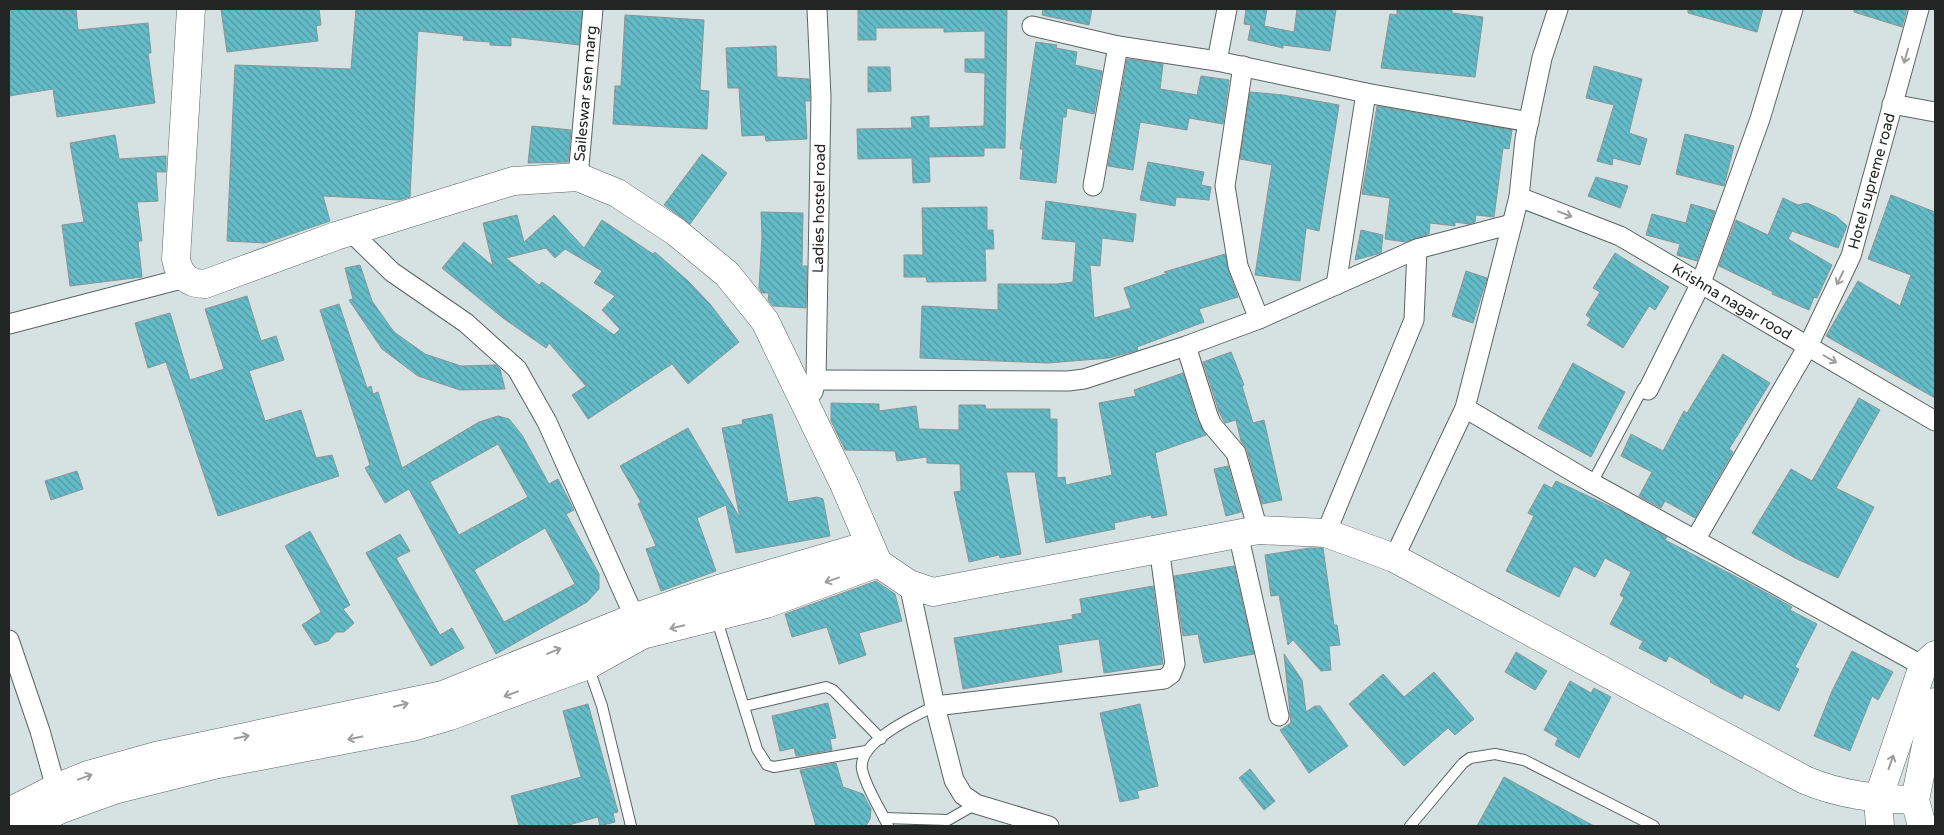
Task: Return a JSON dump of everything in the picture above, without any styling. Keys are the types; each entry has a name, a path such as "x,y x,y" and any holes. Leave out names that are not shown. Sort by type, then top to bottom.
{"street":[{"path":"191,9 176,259 178,270 185,278 195,284 204,284 351,232 513,181 578,177 624,198 676,232 727,274 765,322 844,484 874,554 909,584 933,592 1159,547 1248,532 1326,533 1394,558 1805,780 1821,787 1878,799 1915,800"},
{"name":"Saileswar sen marg","path":"578,177 593,9"},
{"name":"Ladies hostel road","path":"808,409 816,380 822,97 817,9"},
{"path":"1217,61 1227,9"},
{"path":"1394,558 1464,408 1519,196 1529,122 1542,58 1558,9"},
{"path":"1646,389 1701,283 1760,119 1793,9"},
{"name":"Hotel supreme road","path":"1695,540 1808,346 1851,256 1919,9"},
{"path":"1032,26 1118,46 1217,61 1366,93 1529,122"},
{"path":"1093,186 1118,46"},
{"path":"1243,66 1225,186 1238,266 1259,318"},
{"path":"1336,285 1366,93"},
{"path":"1892,104 1935,112"},
{"name":"Krishna nagar rood","path":"1519,196 1620,236 1935,421"},
{"path":"816,380 1068,381 1084,379 1186,346 1259,318 1417,249 1512,224"},
{"path":"351,232 392,272 466,323 518,369 547,422 639,626"},
{"path":"1326,533 1414,320 1417,249"},
{"path":"9,324 185,278"},
{"path":"1186,346 1210,420 1236,453 1279,716"},
{"path":"1464,408 1592,483 1695,540 1929,660 1878,799 1880,826"},
{"path":"935,706 1164,679 1171,674 1175,664 1159,547"},
{"path":"639,626 716,617 766,604 874,554"},
{"path":"28,826 88,775 156,756 446,705 583,653 719,589 874,554"},
{"path":"909,584 935,706 954,780 963,795 976,804 1049,826"},
{"path":"11,651 59,799"},
{"path":"1922,826 1915,800 1935,703"},
{"path":"9,812 59,799"}],"lane":[{"path":"1592,483 1646,389"},
{"path":"716,617 757,749 766,765 774,767 866,751"},
{"path":"583,653 602,706 631,826"},
{"path":"745,706 826,687 833,690 881,739"},
{"path":"935,706 904,720 866,751 862,759 862,771 886,822 948,820 976,804"},
{"path":"1410,826 1463,763 1470,758 1495,754 1524,760 1654,826"}],"building":[{"path":"9,9 76,9 78,30 148,23 151,53 148,53 155,103 57,117 53,89 9,96"},
{"path":"221,9 319,9 321,25 316,26 318,41 227,52"},
{"path":"356,9 582,11 579,45 511,37 511,46 490,45 490,42 463,40 464,36 418,31 410,197 399,200 323,196 330,221 265,243 227,241 235,65 351,69"},
{"path":"858,9 1007,9 1005,148 984,148 984,156 929,157 930,182 913,183 912,158 858,159 857,129 912,128 911,117 929,116 929,128 984,126 985,73 965,72 965,59 985,59 985,31 944,32 944,28 876,28 876,40 858,40"},
{"path":"1043,9 1092,9 1089,25 1042,15"},
{"path":"1246,9 1267,9 1264,26 1294,32 1297,9 1336,9 1330,51 1283,45 1283,48 1248,40 1251,25 1244,24"},
{"path":"1397,9 1442,9 1452,10 1452,13 1483,17 1475,77 1381,68 1390,14 1397,15"},
{"path":"1688,9 1763,9 1757,32 1688,13"},
{"path":"1854,9 1907,9 1902,27 1854,12"},
{"path":"625,15 704,20 700,90 709,91 707,129 613,124 615,86 621,86"},
{"path":"1036,42 1057,45 1056,48 1077,52 1075,65 1102,71 1094,114 1067,108 1066,117 1063,117 1056,183 1020,179 1023,149 1020,149"},
{"path":"776,46 777,77 809,79 810,101 805,101 807,139 766,141 765,135 742,136 739,88 728,88 726,48"},
{"path":"1127,59 1163,64 1160,89 1197,95 1201,76 1229,80 1223,124 1189,118 1187,130 1140,122 1133,170 1108,166"},
{"path":"1594,66 1642,79 1629,133 1647,139 1640,165 1613,158 1612,165 1597,161 1614,105 1586,98"},
{"path":"868,67 890,67 891,91 868,92"},
{"path":"1250,92 1283,95 1339,105 1319,231 1306,228 1300,281 1255,275 1272,165 1240,159"},
{"path":"1377,106 1512,130 1509,149 1503,148 1494,217 1476,215 1475,222 1469,224 1455,222 1455,226 1430,223 1429,234 1405,242 1385,239 1390,198 1362,194"},
{"path":"532,126 571,130 568,162 528,163"},
{"path":"1685,134 1734,146 1724,186 1676,174"},
{"path":"115,135 119,159 166,156 166,172 156,172 158,201 137,202 142,241 138,241 142,277 70,286 62,225 84,222 70,143"},
{"path":"702,154 727,173 690,224 664,205"},
{"path":"1148,162 1204,172 1201,185 1211,187 1209,200 1176,197 1175,206 1140,200"},
{"path":"1596,177 1628,186 1620,208 1588,196"},
{"path":"1891,195 1935,212 1935,398 1826,336 1858,281 1900,306 1911,275 1868,259"},
{"path":"1783,198 1798,205 1807,203 1836,216 1847,226 1838,248 1792,231 1788,239 1832,265 1817,298 1814,297 1809,310 1772,294 1773,292 1719,266 1736,220 1768,235"},
{"path":"1046,201 1136,214 1133,242 1102,238 1100,266 1090,265 1094,318 1131,308 1124,288 1168,273 1164,272 1225,254 1228,270 1238,297 1199,309 1204,322 1137,347 1138,350 1109,358 1048,363 920,358 922,306 998,310 998,284 1057,284 1073,282 1076,242 1042,239"},
{"path":"1691,204 1715,211 1697,261 1677,255 1680,244 1646,235 1652,214 1686,223"},
{"path":"987,207 987,230 993,230 994,249 985,249 986,281 927,282 926,277 904,277 904,255 923,255 922,208"},
{"path":"761,212 803,213 802,266 807,266 806,308 773,306 768,300 769,293 762,293 759,288 762,237"},
{"path":"517,215 524,242 554,215 584,248 602,220 653,254 655,252 688,281 710,304 739,342 688,384 672,364 588,419 572,395 586,386 549,343 546,348 503,318 442,268 464,242 493,266 483,223","holes":["546,248 555,258 565,249 602,271 594,283 615,296 602,310 620,329 614,335 542,282 539,285 506,258"]},
{"path":"1361,230 1383,235 1381,253 1355,260"},
{"path":"1615,253 1669,287 1655,310 1649,306 1623,348 1587,325 1591,319 1586,315 1600,292 1593,288"},
{"path":"360,265 372,301 394,332 425,354 461,366 496,365 500,369 505,389 460,390 418,376 382,349 349,300 353,299 345,268"},
{"path":"1466,271 1487,278 1473,323 1452,316"},
{"path":"247,296 261,341 276,336 284,360 249,371 265,421 301,410 316,458 332,455 339,476 218,516 166,362 148,368 135,323 170,313 190,380 224,369 205,309"},
{"path":"339,304 367,388 371,386 373,394 378,392 402,468 479,422 498,416 509,419 522,435 549,484 558,479 574,510 566,514 599,574 599,589 587,602 496,654 409,489 385,503 365,468 370,465 320,310","holes":["498,444 528,497 459,535 430,482","545,528 575,584 504,622 474,570"]},
{"path":"1231,352 1244,385 1242,386 1253,423 1264,420 1282,500 1262,504 1247,450 1241,441 1236,420 1225,423 1219,412 1203,362"},
{"path":"1723,354 1770,383 1729,449 1733,452 1695,518 1665,501 1661,508 1639,496 1652,472 1621,456 1631,434 1663,451 1684,411 1687,413"},
{"path":"1573,363 1625,392 1591,457 1538,428"},
{"path":"1183,373 1197,419 1206,435 1155,453 1167,515 1152,518 1151,515 1114,523 1115,529 1046,543 1035,472 1006,472 1021,554 1000,558 999,555 969,562 954,492 961,491 960,464 927,463 927,457 897,461 895,451 845,450 831,421 831,403 879,404 879,411 916,406 919,429 959,430 959,405 985,405 986,409 1050,409 1050,419 1057,419 1057,478 1065,477 1066,485 1112,475 1099,403 1136,396 1134,390"},
{"path":"1859,398 1880,410 1836,488 1874,507 1838,578 1795,558 1752,533 1791,469 1812,481"},
{"path":"772,414 788,502 817,497 823,499 830,536 736,553 726,505 697,518 716,571 661,591 646,549 656,546 638,504 641,502 620,466 688,428 740,518 722,428 743,424 742,420"},
{"path":"1228,466 1241,512 1226,516 1214,469"},
{"path":"77,471 83,489 51,500 45,481"},
{"path":"1556,481 1618,510 1667,537 1665,540 1792,607 1790,610 1817,624 1795,667 1799,669 1779,711 1744,694 1742,699 1710,682 1711,680 1669,656 1666,662 1639,648 1643,641 1610,624 1624,598 1620,595 1631,572 1605,558 1595,577 1574,566 1559,597 1506,571 1534,516 1528,513 1544,484 1552,488"},
{"path":"310,531 350,605 343,609 354,623 344,632 336,632 328,641 315,645 302,625 321,612 285,546"},
{"path":"400,534 410,551 396,558 440,635 452,628 464,648 431,666 366,553"},
{"path":"1310,548 1323,548 1334,625 1337,625 1340,645 1329,646 1331,670 1321,671 1293,640 1288,645 1279,595 1271,596 1265,555"},
{"path":"1234,566 1254,654 1204,663 1198,634 1183,636 1174,576"},
{"path":"876,581 895,594 902,621 859,633 866,655 839,664 827,627 792,637 785,614"},
{"path":"1153,586 1163,664 1104,673 1099,639 1058,645 1062,672 963,689 954,638 1073,619 1072,615 1082,613 1080,599"},
{"path":"1852,651 1893,672 1878,700 1872,696 1850,751 1814,736 1832,691"},
{"path":"1516,652 1547,671 1535,690 1505,672"},
{"path":"1284,654 1302,680 1306,712 1315,706 1320,706 1348,746 1309,773 1280,730 1291,723"},
{"path":"1434,672 1474,719 1455,735 1448,728 1404,766 1349,704 1383,674 1404,697"},
{"path":"1570,681 1591,693 1594,688 1611,697 1579,758 1555,745 1558,738 1544,730"},
{"path":"828,703 836,738 830,739 832,750 796,756 794,748 780,751 772,716"},
{"path":"588,704 618,812 613,813 615,822 600,826 598,817 565,826 519,826 511,796 581,777 563,711"},
{"path":"1140,704 1158,786 1137,791 1139,798 1120,802 1100,713"},
{"path":"836,763 843,787 863,794 871,809 870,819 866,826 816,826 800,770"},
{"path":"1250,769 1275,801 1264,810 1239,778"},
{"path":"1504,777 1594,826 1477,826"}]}
